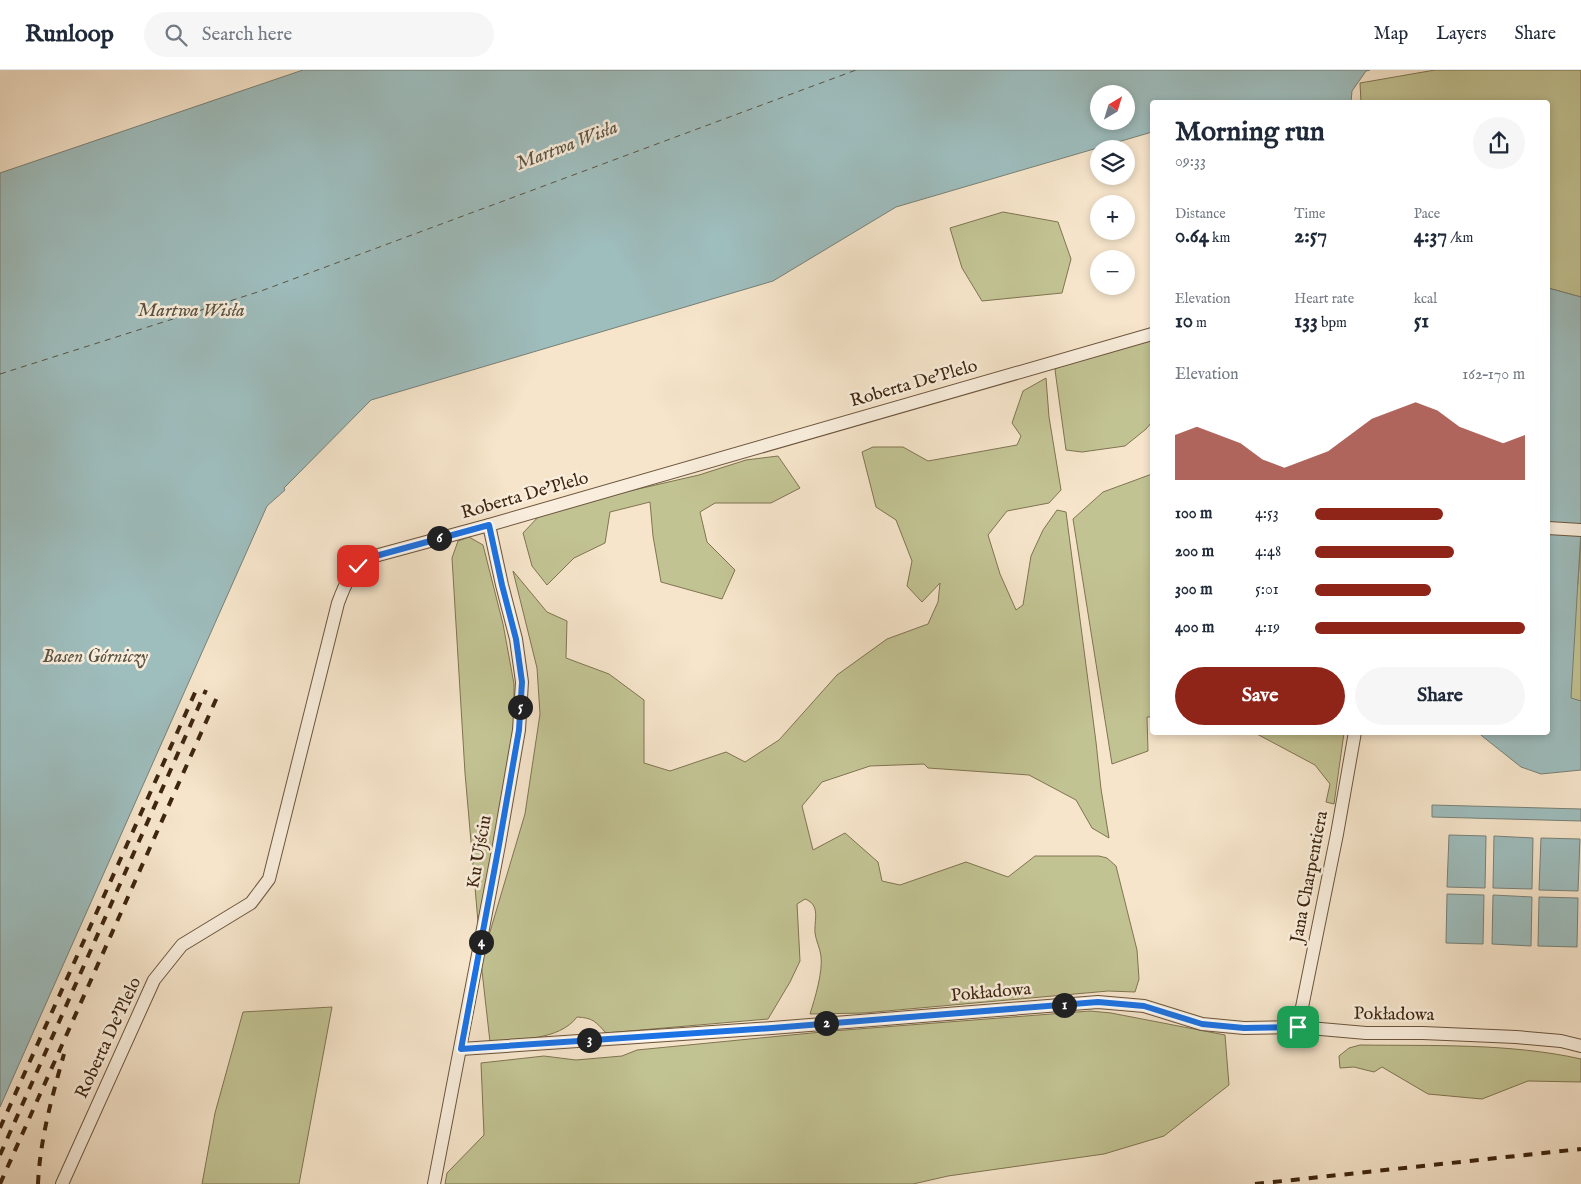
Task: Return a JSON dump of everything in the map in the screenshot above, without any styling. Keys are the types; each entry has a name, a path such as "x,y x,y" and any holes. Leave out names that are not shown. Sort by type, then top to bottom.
{"street":[{"name":"Roberta De'Plelo","path":"62,1184 154,980 182,945 251,903 269,879 338,604 347,579 358,566 372,557 1150,335"},
{"name":"Ku Ujściu","path":"434,1184 461,1049 519,730 522,682 516,639 489,525"},
{"path":"1550,528 1581,530"},
{"name":"Jana Charpentiera","path":"1298,1027 1337,834 1354,735"},
{"name":"Pokładowa","path":"461,1049 1098,1002 1144,1006 1202,1024 1244,1028 1298,1027 1366,1033 1424,1033 1516,1037 1581,1046"}],"green space":[{"path":"1435,70 1581,70 1581,297 1550,289 1550,100 1361,100 1360,83"},
{"path":"1003,212 1058,222 1071,259 1062,293 982,301 962,268 950,228"},
{"path":"1150,341 1150,424 1125,446 1082,452 1066,450 1055,370 1058,366"},
{"path":"1046,378 1049,417 1061,490 1049,503 1007,511 988,535 1000,574 1016,610 1023,605 1031,556 1043,530 1057,510 1066,512 1101,789 1109,838 1092,828 1076,800 1029,775 928,768 924,764 870,766 822,782 802,806 813,850 845,833 878,862 882,881 900,885 966,862 1008,877 1035,856 1099,856 1107,858 1116,866 1137,950 1139,979 1135,992 1108,991 864,1013 810,1014 818,985 821,962 815,933 815,909 805,899 797,904 800,961 768,1019 606,1033 593,1021 577,1017 560,1031 549,1035 490,1042 481,962 525,814 540,714 537,668 513,571 547,612 567,621 566,658 609,674 644,700 644,763 670,771 726,752 745,762 779,740 837,675 887,639 928,624 938,602 940,583 922,602 907,586 912,561 896,520 876,507 862,452 873,447 903,447 928,461 1017,445 1021,436 1012,423 1023,391"},
{"path":"778,456 800,488 771,503 715,503 700,512 707,542 735,570 722,599 661,582 653,536 650,502 610,512 605,543 574,558 547,585 532,566 523,533 541,514 699,475 746,460"},
{"path":"1150,475 1150,717 1147,717 1148,751 1112,764 1073,519 1103,492"},
{"path":"1581,536 1581,726 1561,715 1578,582"},
{"path":"469,537 483,545 503,624 514,684 514,723 500,815 478,922 465,773 452,558 458,541"},
{"path":"1259,735 1344,735 1334,804 1326,802 1330,784 1315,765"},
{"path":"332,1007 299,1184 202,1184 215,1113 243,1012"},
{"path":"1090,1011 1111,1013 1225,1035 1229,1085 1164,1136 1104,1154 948,1176 913,1184 445,1184 447,1173 484,1135 481,1063 544,1056 576,1060 622,1056 637,1050 832,1031"},
{"path":"1360,1045 1471,1046 1554,1054 1581,1059 1581,1082 1528,1081 1482,1099 1428,1094 1382,1067 1374,1072 1354,1067 1340,1068 1339,1056 1349,1048"}],"water":[{"name":"Martwa Wisła","path":"303,70 1370,70 1366,71 1352,91 1351,100 1150,100 1150,133 1125,140 1090,140 1090,150 896,207 773,281 371,400 284,488 285,490 267,506 0,1107 0,173"},
{"path":"1550,289 1581,297 1581,530 1571,698 1581,701 1581,770 1541,774 1521,767 1482,736 1550,735"},
{"path":"1432,805 1581,809 1581,821 1432,817"},
{"path":"1449,835 1486,836 1485,888 1447,887"},
{"path":"1494,836 1533,838 1532,889 1493,888"},
{"path":"1541,838 1580,839 1578,891 1539,890"},
{"path":"1447,894 1484,895 1483,944 1446,943"},
{"path":"1493,895 1532,897 1531,946 1492,944"},
{"path":"1539,897 1578,898 1577,947 1538,946"}],"ferry route":[{"path":"0,374 261,291 856,70"}],"railway":[{"path":"0,1128 198,686"},
{"path":"0,1155 206,690"},
{"path":"0,1184 218,695"},
{"path":"38,1184 44,1134 64,1054"},
{"path":"1255,1184 1581,1149"}],"route":[{"path":"358,566 372,557 489,525 516,639 522,682 519,730 461,1049 772,1028 1098,1002 1144,1006 1202,1024 1244,1028 1298,1027"}],"water label":[{"name":"Basen Górniczy","path":"95,657"}]}
